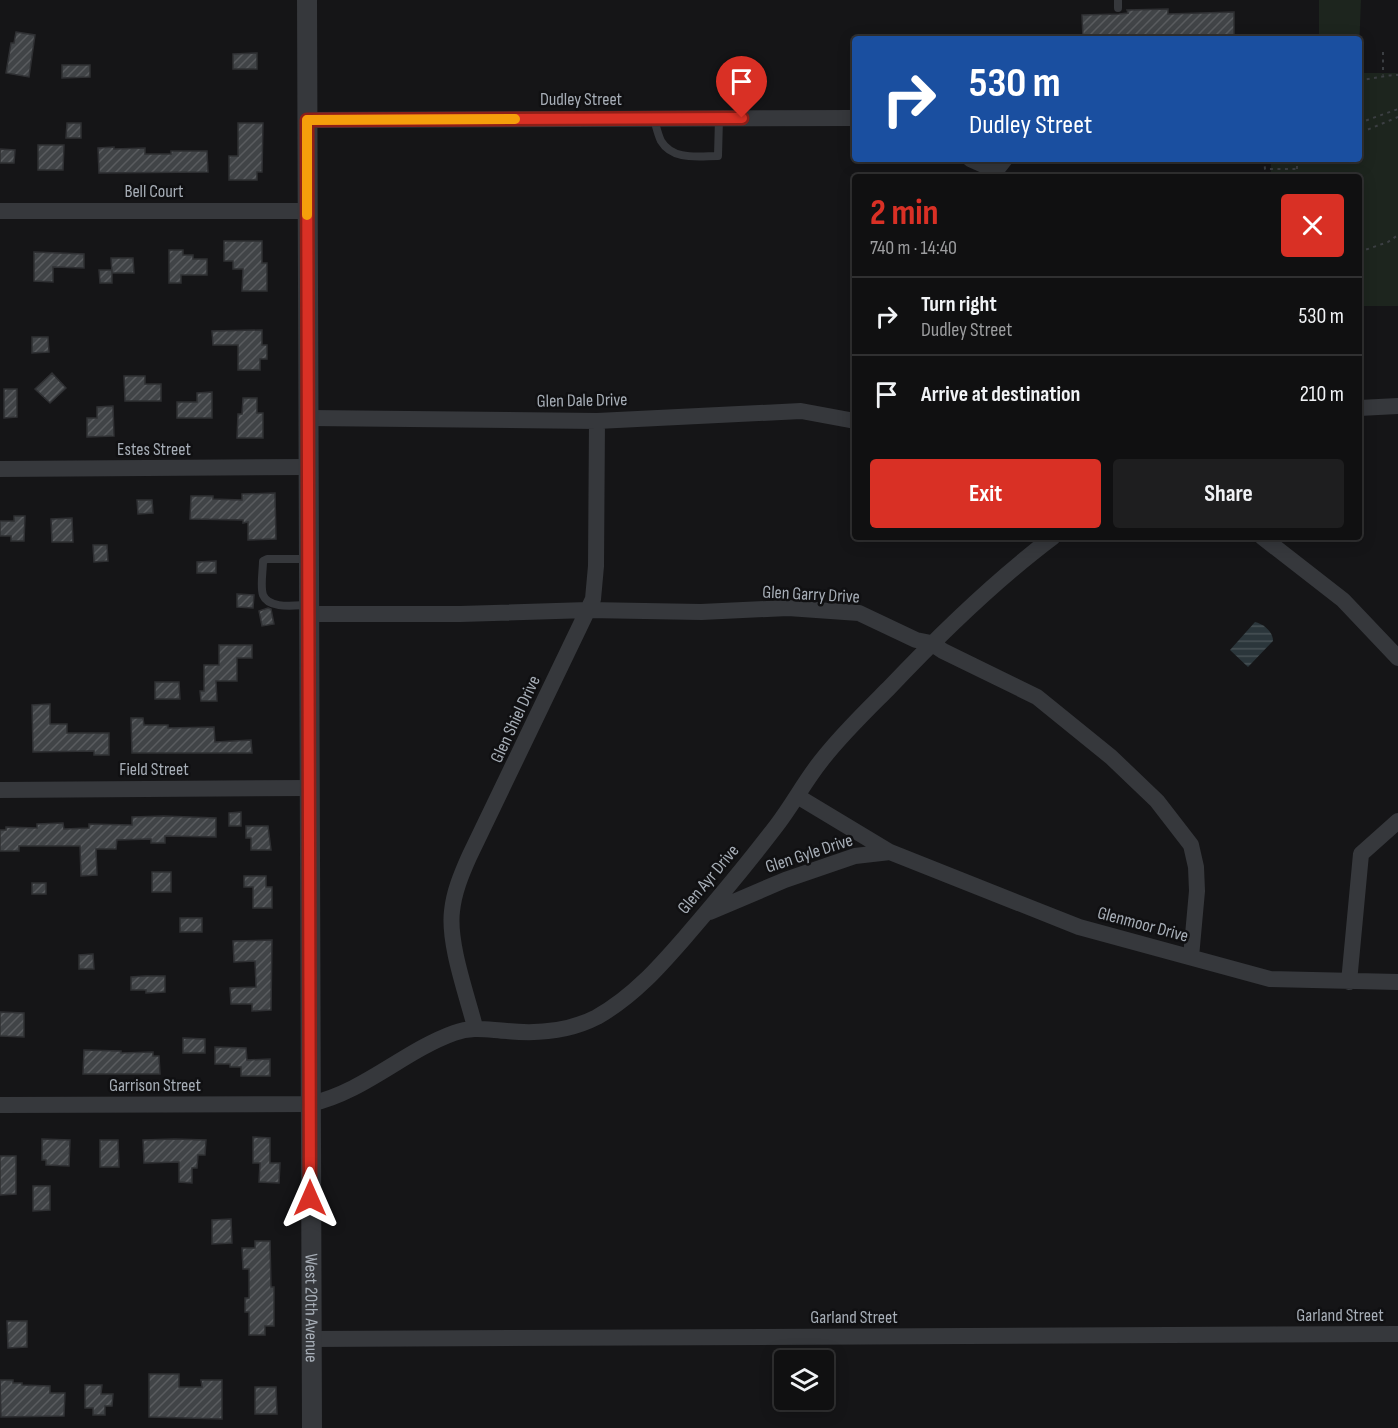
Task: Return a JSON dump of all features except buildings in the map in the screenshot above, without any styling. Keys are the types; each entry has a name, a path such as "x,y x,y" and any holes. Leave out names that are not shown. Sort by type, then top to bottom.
{"street":[{"name":"West 20th Avenue","path":"307,0 312,1428"},
{"name":"Dudley Street","path":"307,120 852,118"},
{"path":"977,162 990,168 998,168 1003,162"},
{"name":"Bell Court","path":"0,211 307,211"},
{"path":"1362,408 1398,406"},
{"name":"Glen Dale Drive","path":"309,418 597,421 801,411 852,420"},
{"name":"Glen Shiel Drive","path":"475,1027 453,939 451,914 454,896 473,849 593,599 596,566 597,421"},
{"name":"Estes Street","path":"0,469 309,467"},
{"name":"Glen Ayr Drive","path":"310,1104 326,1101 362,1084 417,1049 438,1039 475,1027 532,1033 577,1025 616,1006 647,980 707,913 837,743 931,643 1009,571 1049,540"},
{"path":"1266,540 1343,600 1398,658"},
{"name":"Glen Garry Drive","path":"309,609 460,614 588,610 701,612 788,608 859,613 916,640 931,643 1036,697 1111,757 1157,801 1191,845 1196,867 1197,891 1191,957"},
{"name":"Field Street","path":"0,790 309,788"},
{"name":"Glen Gyle Drive","path":"796,796 890,852"},
{"path":"1348,982 1361,854 1398,821"},
{"name":"Glen Gyle Drive","path":"707,913 784,880 855,856 890,852"},
{"name":"Glenmoor Drive","path":"890,852 1079,927 1270,979 1398,982"},
{"name":"Garrison Street","path":"0,1105 310,1104"},
{"name":"Garland Street","path":"311,1339 1398,1334"}],"lane":[{"path":"654,119 661,141 680,156 718,156 719,118"},
{"path":"308,559 267,559 263,561 263,595 268,601 279,605 309,609"}],"path":[{"path":"1383,52 1383,75"},
{"path":"1362,80 1378,78 1383,75 1398,75"},
{"path":"1362,122 1398,109"},
{"path":"1362,132 1398,117"},
{"path":"1264,162 1265,169 1297,169"},
{"path":"1297,162 1297,174"},
{"path":"1362,251 1388,242 1398,235"}],"shaded area":[{"path":"1319,0 1361,0 1360,36 1319,36"},
{"path":"1362,73 1398,73 1398,306 1362,306 1362,174 1271,174 1271,162 1362,162"},
{"path":"1255,622 1267,629 1273,641 1248,667 1230,650"}],"slow traffic":[{"path":"307,215 307,120 515,119"}],"route":[{"path":"310,1198 307,120 742,118"}]}
